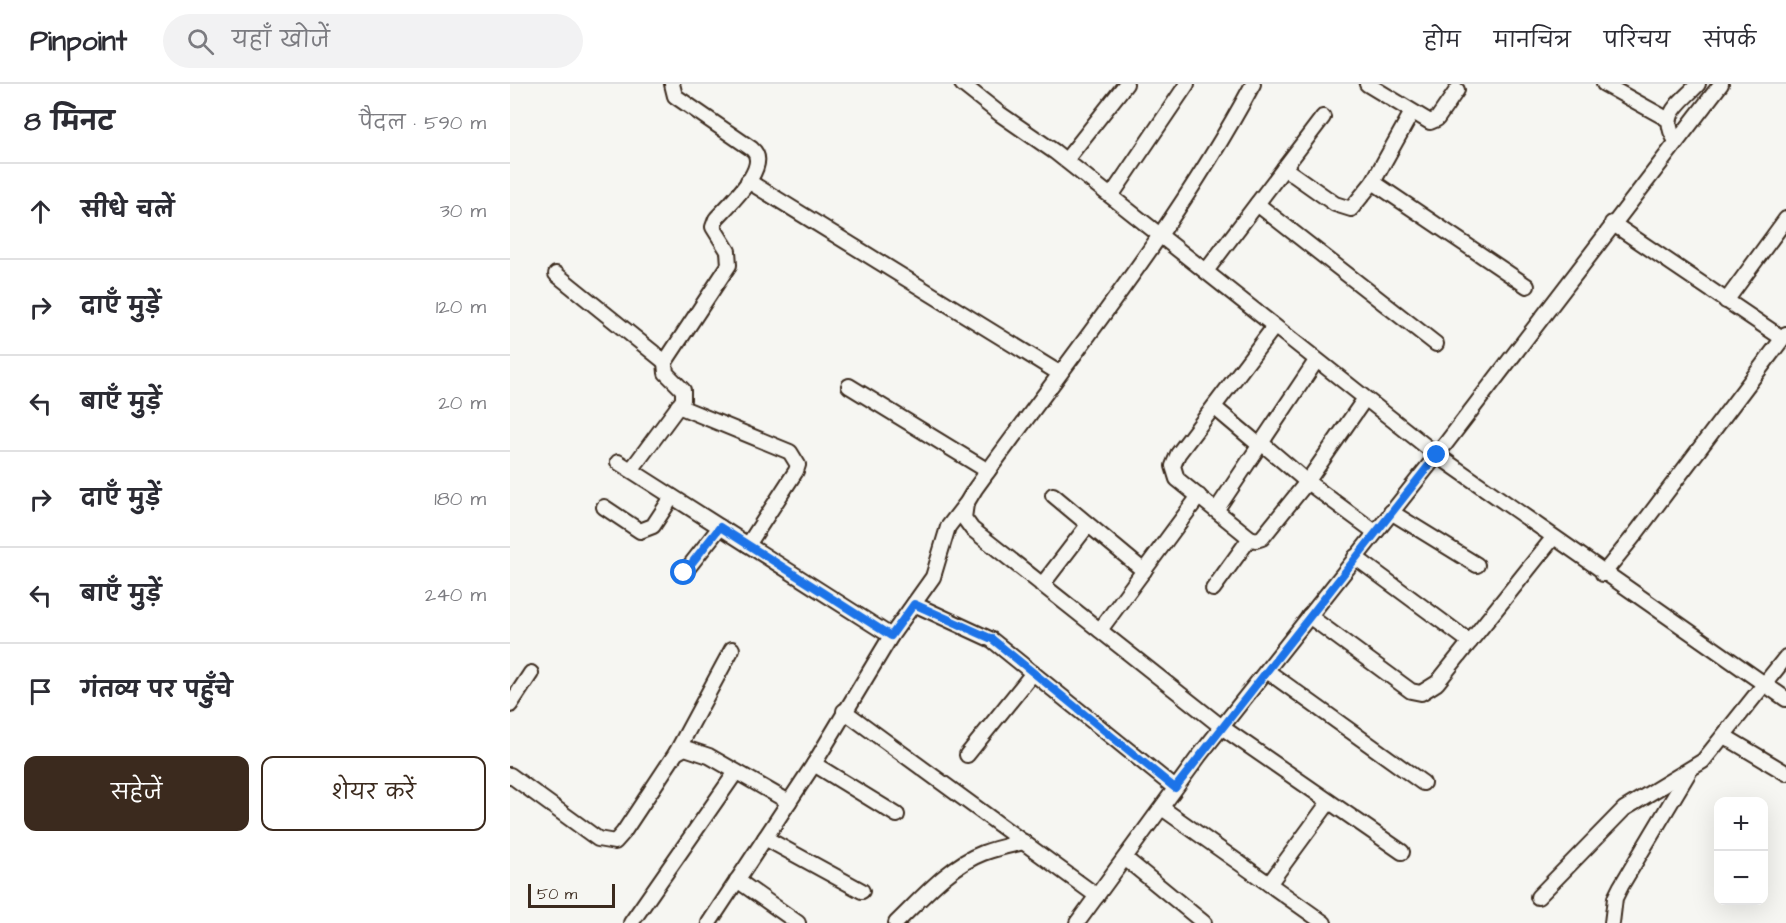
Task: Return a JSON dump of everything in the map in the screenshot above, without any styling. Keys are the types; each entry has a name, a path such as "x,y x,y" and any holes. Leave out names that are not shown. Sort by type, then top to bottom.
{"street":[{"path":"631,470 682,400 683,390 666,373 665,362 729,265 728,250 713,227 716,219 758,166 757,153 675,96 672,84"},
{"path":"962,84 1066,160 1316,362 1437,455 1603,574 1786,699"},
{"path":"1066,160 1126,84"},
{"path":"1111,196 1187,84"},
{"path":"709,923 814,764 844,711 938,565 942,542 948,527 1160,235 1223,141 1253,84"},
{"path":"1367,84 1427,122 1434,121 1457,90"},
{"path":"1604,84 1669,120"},
{"path":"1676,141 1669,128 1669,120 1675,108 1698,84"},
{"path":"1083,921 1097,896 1126,859 1175,788 1437,455 1612,223 1721,84"},
{"path":"1284,168 1343,208 1351,209 1358,204 1373,182 1412,112"},
{"path":"1206,271 1323,117"},
{"path":"748,181 1059,373"},
{"path":"1373,182 1527,286"},
{"path":"1257,204 1436,344"},
{"path":"1726,301 1786,219"},
{"path":"1603,574 1784,336 1726,301 1612,223"},
{"path":"556,274 665,362"},
{"path":"1274,327 1178,454 1173,466 1177,479 1217,509 1250,538 1257,540 1262,538 1307,482 1364,400"},
{"path":"1217,509 1316,362"},
{"path":"849,386 988,471"},
{"path":"678,406 790,452 795,458 796,471 748,545"},
{"path":"1214,408 1259,445 1265,446 1307,482 1375,532"},
{"path":"618,462 891,636"},
{"path":"1053,495 1144,571"},
{"path":"1100,630 1199,496"},
{"path":"604,507 640,531 653,526 672,497"},
{"path":"966,504 964,518 972,530 1223,728 1402,852"},
{"path":"1391,512 1477,565"},
{"path":"1042,585 1088,525"},
{"path":"684,573 720,527"},
{"path":"1213,589 1250,538"},
{"path":"1309,616 1412,691 1421,693 1437,683 1553,538"},
{"path":"1355,557 1470,642"},
{"path":"914,604 982,633 1175,788"},
{"path":"510,775 598,839 615,842 676,753 732,649"},
{"path":"1538,897 1624,809 1703,761 1786,657"},
{"path":"1267,671 1423,783"},
{"path":"510,705 531,673"},
{"path":"967,755 1033,673"},
{"path":"844,711 1097,896"},
{"path":"1724,736 1786,773"},
{"path":"676,753 685,748 695,750 789,802"},
{"path":"814,764 897,815"},
{"path":"1612,923 1615,898 1621,886 1690,770"},
{"path":"631,923 736,772"},
{"path":"1269,884 1329,802"},
{"path":"1162,807 1324,923"},
{"path":"765,838 862,891"},
{"path":"896,923 941,880 967,861 984,852 1024,842"},
{"path":"1126,859 1204,923"},
{"path":"737,880 798,923"}],"route":[{"path":"684,573 720,527 891,636 914,604 969,627 1002,647 1175,788 1437,455"}]}
